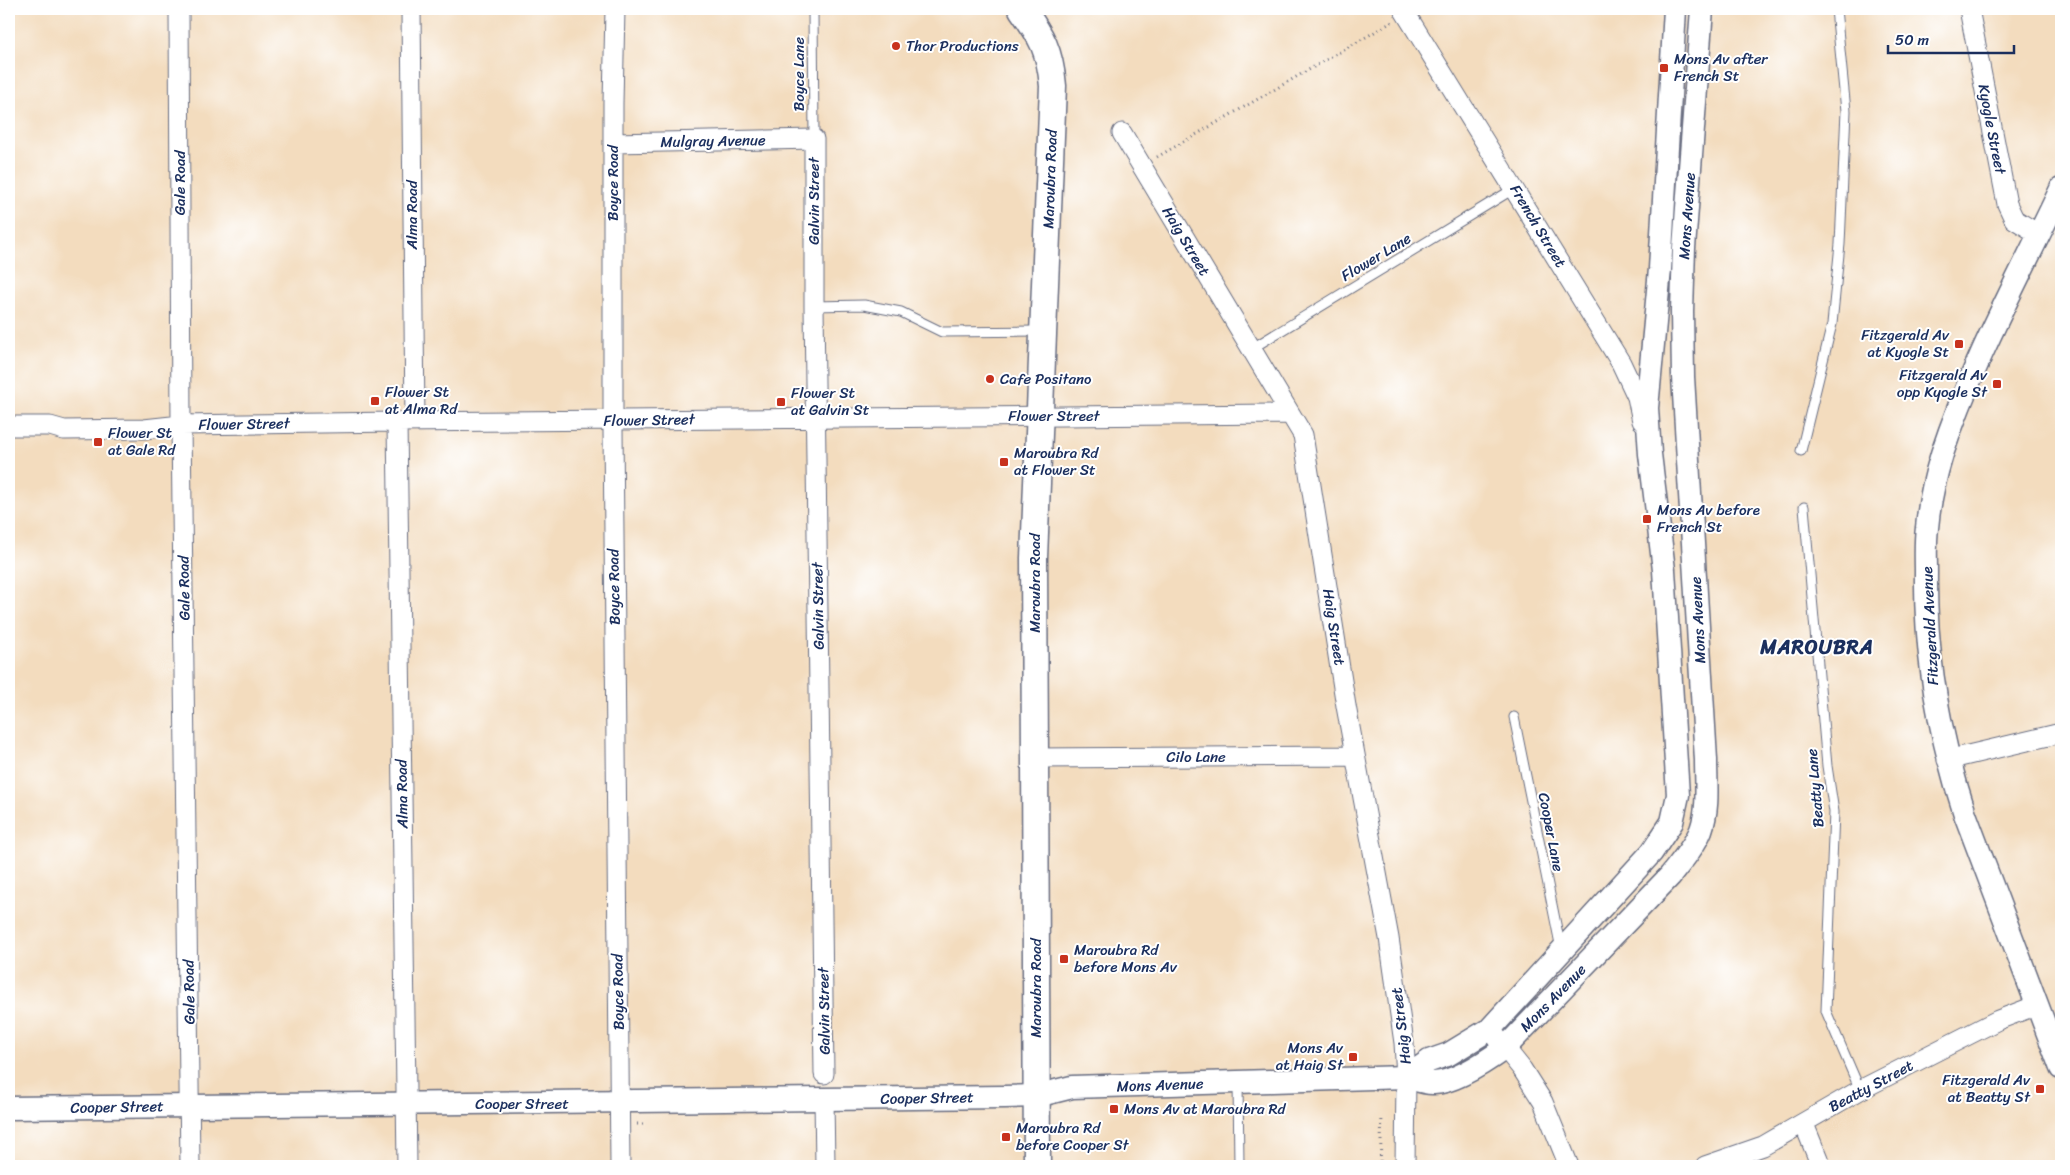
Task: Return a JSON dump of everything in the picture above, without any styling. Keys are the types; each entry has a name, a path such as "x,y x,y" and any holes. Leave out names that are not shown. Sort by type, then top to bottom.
{"main road":[{"name":"Maroubra Road","path":"1022,9 1045,45 1051,65 1053,86 1034,558 1037,1166"}],"street":[{"name":"Gale Road","path":"179,9 190,1166"},
{"name":"Alma Road","path":"407,1166 406,422 411,9"},
{"name":"Boyce Road","path":"615,9 613,420 620,1166"},
{"name":"French Street","path":"1403,9 1515,188 1630,380 1637,397 1650,454"},
{"name":"Mons Avenue","path":"1406,1077 1429,1061 1458,1049 1490,1029 1652,852 1672,822 1678,796 1663,561 1650,454 1647,408 1659,278 1675,9"},
{"name":"Mons Avenue","path":"1036,1096 1072,1087 1406,1077 1434,1083 1449,1079 1480,1066 1505,1048 1670,876 1687,855 1701,830 1707,798 1683,377 1682,311 1684,248 1702,9"},
{"name":"Kyogle Street","path":"1969,9 2007,204 2014,219 2040,235"},
{"name":"Haig Street","path":"1122,133 1303,435 1356,756 1389,938 1405,1048 1405,1166"},
{"name":"Mulgray Avenue","path":"613,143 814,139"},
{"name":"Galvin Street","path":"814,139 815,418 824,1074"},
{"name":"Fitzgerald Avenue","path":"2061,189 1965,396 1942,455 1926,528 1926,604 1930,667 1947,760 1964,814 2061,1068"},
{"name":"Flower Street","path":"9,426 50,426 64,430 144,429 182,425 406,422 1290,414"},
{"path":"1947,760 2061,733"},
{"name":"Cilo Lane","path":"1036,758 1356,756"},
{"name":"Beatty Street","path":"1705,1166 1763,1146 1860,1090 1998,1020 2037,1005"},
{"path":"1490,1029 1522,1068 1543,1102 1569,1166"},
{"name":"Cooper Street","path":"9,1108 620,1103 1036,1096"},
{"path":"824,1100 825,1166"},
{"path":"1804,1124 1821,1166"}],"lane":[{"name":"Boyce Lane","path":"813,9 814,139"},
{"path":"1801,451 1832,324 1840,244 1846,110 1836,9"},
{"name":"Flower Lane","path":"1251,349 1515,188"},
{"path":"814,306 864,305 901,312 942,332 1044,331"},
{"name":"Beatty Lane","path":"1804,507 1827,766 1834,812 1826,1011 1860,1090"},
{"name":"Cooper Lane","path":"1514,717 1561,951"},
{"path":"1238,1083 1239,1166"}],"path":[{"path":"1141,166 1387,25"},
{"path":"1380,1166 1382,1116"}],"place":[{"name":"Thor Productions","path":"896,46"},
{"name":"Mons Av after French St","path":"1664,68"},
{"name":"Fitzgerald Av at Kyogle St","path":"1959,344"},
{"name":"Cafe Positano","path":"990,379"},
{"name":"Fitzgerald Av opp Kyogle St","path":"1997,384"},
{"name":"Flower St at Alma Rd","path":"375,401"},
{"name":"Flower St at Galvin St","path":"781,402"},
{"name":"Flower St at Gale Rd","path":"98,442"},
{"name":"Maroubra Rd at Flower St","path":"1004,462"},
{"name":"Mons Av before French St","path":"1647,519"},
{"name":"Maroubra Rd before Mons Av","path":"1064,959"},
{"name":"Mons Av at Haig St","path":"1353,1057"},
{"name":"Fitzgerald Av at Beatty St","path":"2040,1089"},
{"name":"Mons Av at Maroubra Rd","path":"1114,1109"},
{"name":"Maroubra Rd before Cooper St","path":"1006,1137"}],"district":[{"name":"MAROUBRA","path":"1817,647"}]}
